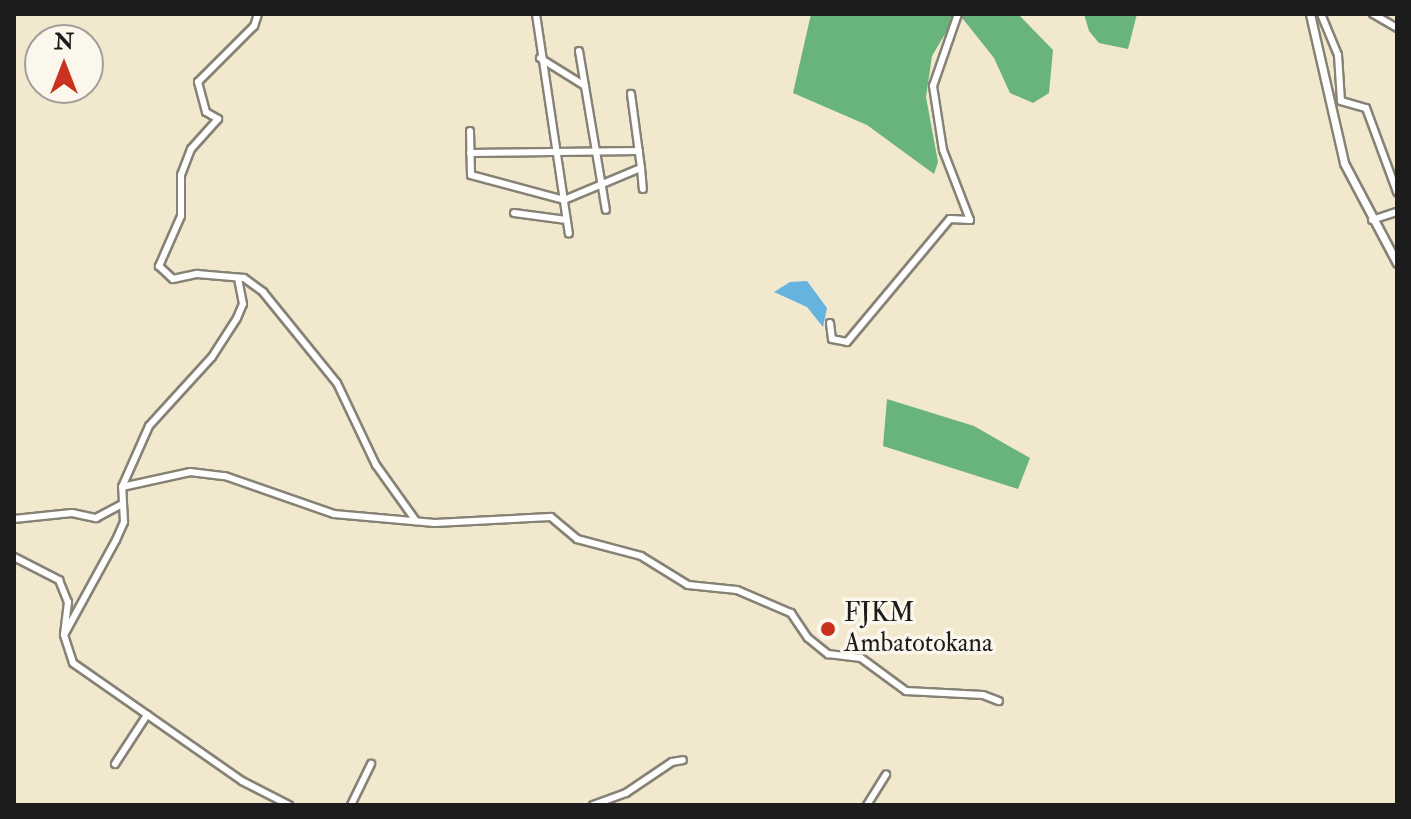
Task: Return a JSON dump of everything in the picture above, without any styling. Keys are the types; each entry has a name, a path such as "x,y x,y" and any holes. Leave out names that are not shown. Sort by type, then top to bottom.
{"street":[{"path":"258,14 254,26 198,82 206,112 218,119 191,149 181,175 181,216 159,266 173,279 197,274 238,278 263,292 337,383 376,465 416,521"},
{"path":"536,14 540,58 569,234"},
{"path":"830,323 832,339 847,342 950,219 970,220 943,150 933,86 958,14"},
{"path":"1310,14 1326,67 1337,141 1372,220 1397,263"},
{"path":"1321,14 1338,55 1341,101 1366,108 1397,192"},
{"path":"1373,14 1397,28"},
{"path":"579,51 606,210"},
{"path":"540,58 585,86"},
{"path":"631,94 643,189"},
{"path":"470,131 471,175 564,200 641,168"},
{"path":"470,153 556,156 639,151"},
{"path":"1372,220 1397,212"},
{"path":"514,213 567,220"},
{"path":"64,635 124,522 122,487 149,426 212,357 237,318 243,304 238,278"},
{"path":"122,487 165,475 213,475 334,514 416,521 551,517 577,539 641,556 688,585 737,590 791,613 808,638 828,654 861,658 906,691 983,695 999,701"},
{"path":"14,519 72,513 96,518 122,504"},
{"path":"14,557 59,580 68,602 64,635 73,663 242,781 289,805"},
{"path":"115,764 147,715"},
{"path":"593,805 626,793 672,762 683,760"},
{"path":"351,805 371,764"},
{"path":"867,805 886,774"}],"green space":[{"path":"811,14 957,14 932,56 926,97 938,162 934,174 867,125 793,93"},
{"path":"959,14 1018,14 1053,50 1049,93 1033,103 1010,93 994,58"},
{"path":"1084,14 1137,14 1128,49 1099,43 1089,31"},
{"path":"887,399 974,426 1030,458 1018,489 883,446"}],"water":[{"path":"807,281 827,308 823,327 807,307 774,292 790,282"}],"place":[{"name":"FJKM Ambatotokana","path":"828,629"}]}
